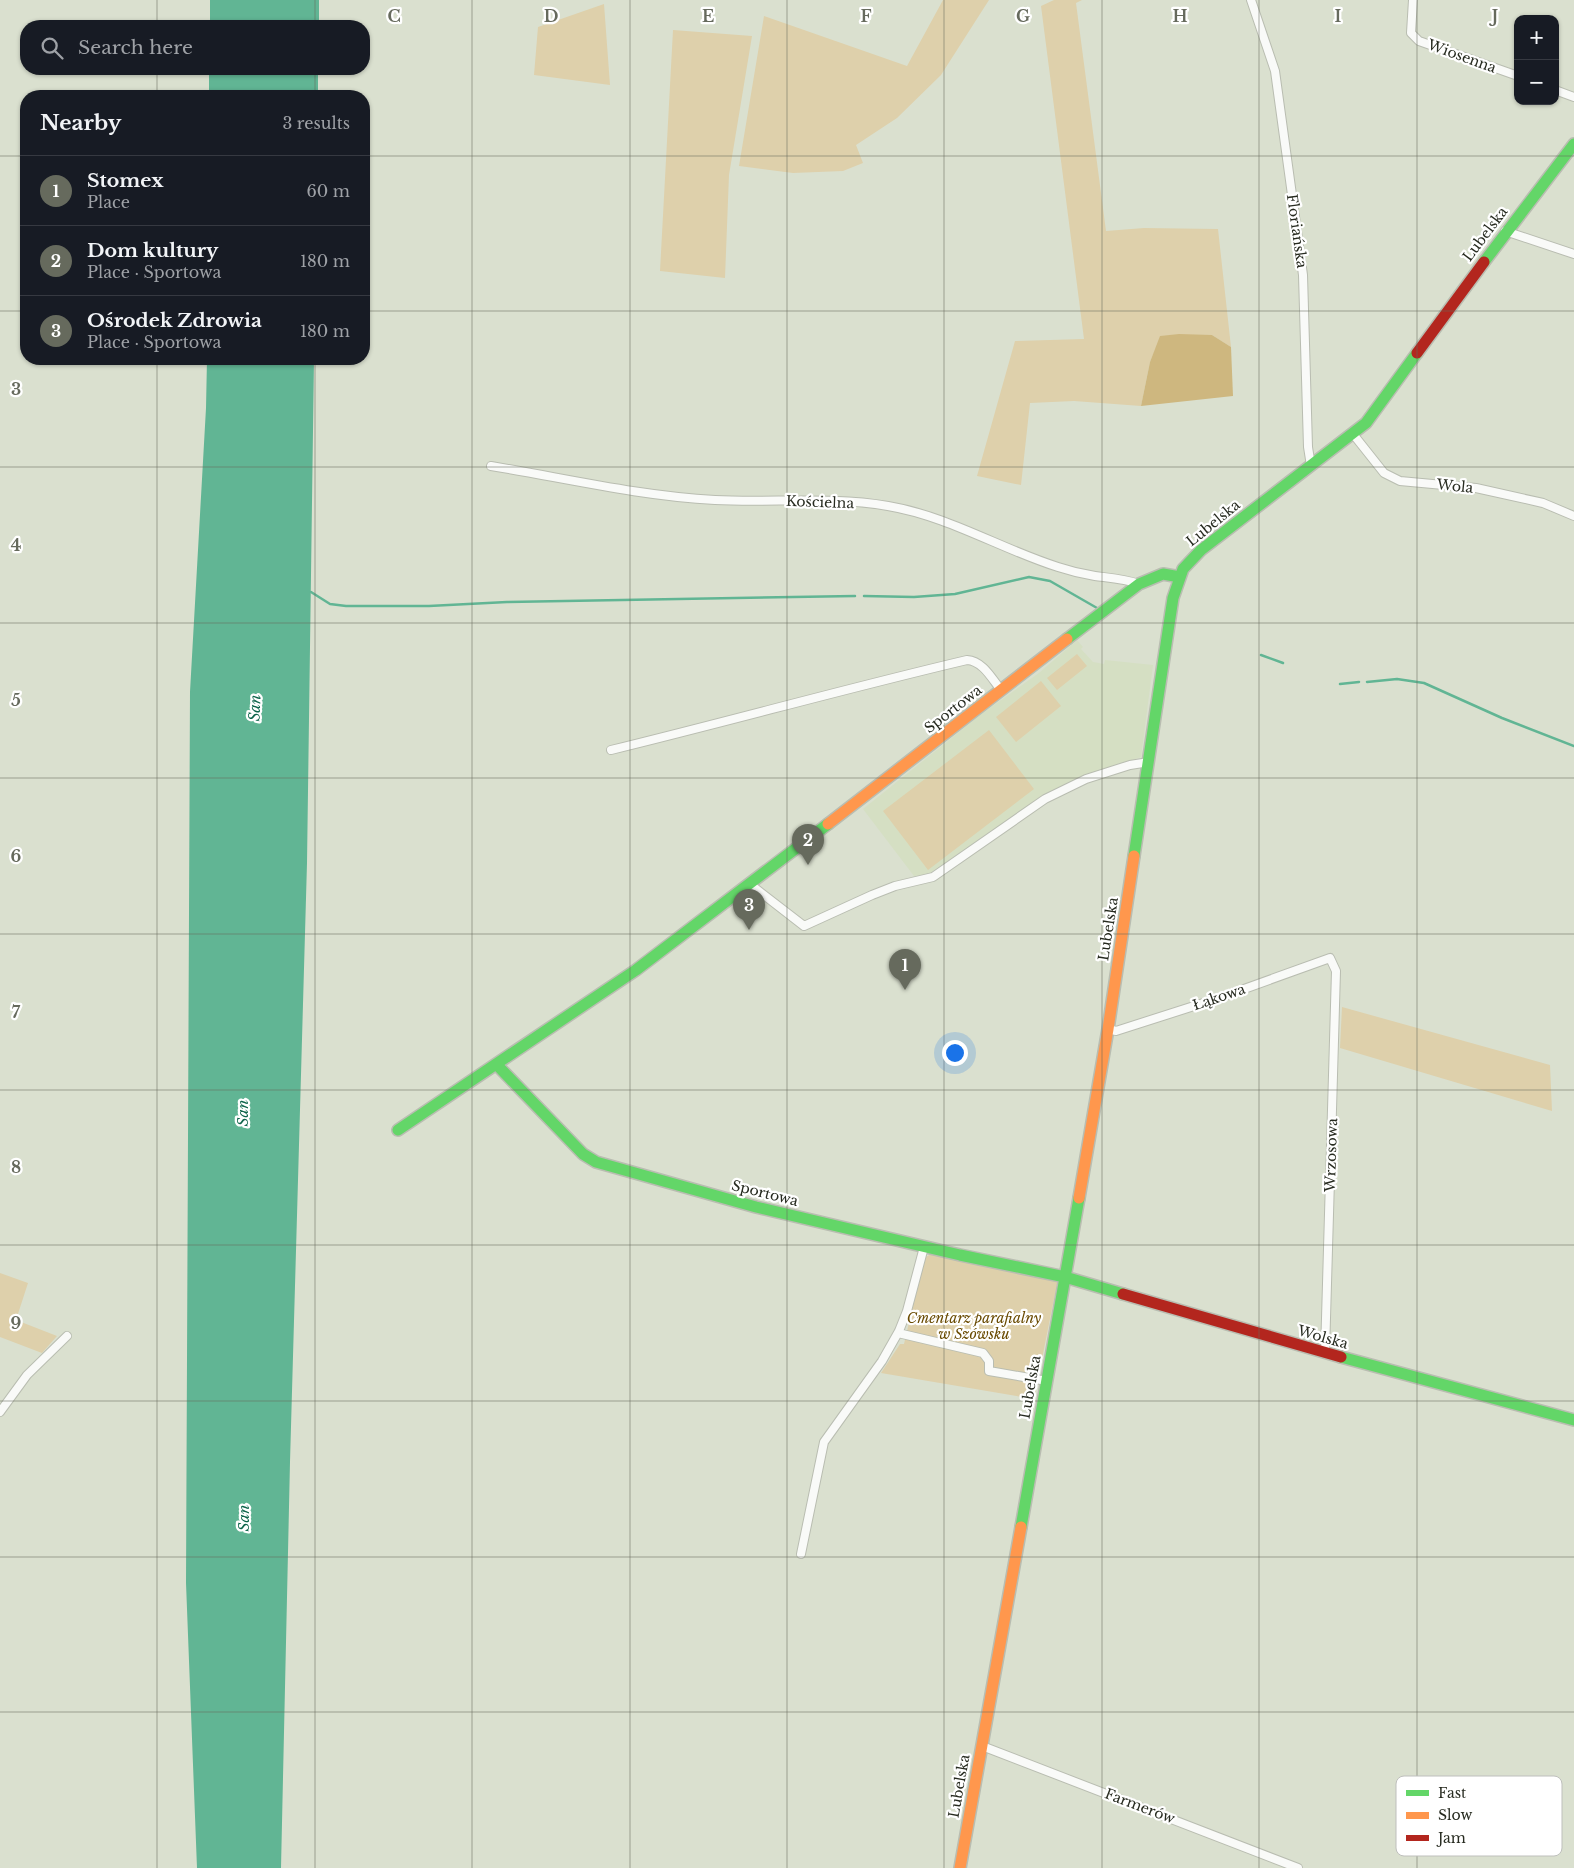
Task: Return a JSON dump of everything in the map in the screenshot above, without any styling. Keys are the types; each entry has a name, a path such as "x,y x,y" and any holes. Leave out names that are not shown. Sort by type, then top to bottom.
{"street":[{"name":"Floriańska","path":"1251,0 1275,71 1303,275 1310,466"},
{"name":"Wiosenna","path":"1413,0 1411,33 1419,40 1514,75"},
{"path":"1559,91 1574,97"},
{"name":"Lubelska","path":"960,1868 1108,1029 1173,598 1180,577 1191,559 1209,542 1353,434 1376,410 1440,319 1574,144"},
{"path":"1506,231 1574,254"},
{"name":"Wola","path":"1353,434 1384,473 1400,481 1476,488 1543,503 1574,516"},
{"name":"Kościelna","path":"491,466 644,492 714,500 831,501 887,505 922,513 1058,568 1075,573 1128,580 1139,584"},
{"name":"Sportowa","path":"398,1130 636,970 751,885 1139,584 1168,573 1180,577"},
{"path":"611,750 886,679 968,660 975,661 980,665 1001,690"},
{"path":"751,885 804,926 895,886 933,877 1046,799 1086,779 1130,765 1149,762"},
{"name":"Łąkowa","path":"1108,1029 1116,1031 1219,998 1330,958"},
{"name":"Wrzosowa","path":"1325,1353 1336,971 1330,958"},
{"name":"Sportowa","path":"496,1064 583,1154 596,1162 756,1207 924,1247 1065,1277"},
{"path":"801,1554 824,1442 882,1361 898,1333 907,1311 924,1247"},
{"name":"Wolska","path":"1065,1277 1325,1353 1574,1420"},
{"path":"898,1333 983,1353 989,1361 989,1371 1047,1381"},
{"path":"0,1412 27,1375 66,1336"},
{"name":"Farmerów","path":"982,1746 1298,1868"}],"shaded area":[{"path":"1179,334 1212,335 1231,347 1233,396 1141,406 1150,362 1160,336"},
{"path":"1077,640 1083,647 1081,649 1093,662 1104,664 1105,660 1153,665 1141,757 1086,775 1048,793 927,875 914,876 863,809 984,712 1039,673"}],"green space":[{"path":"943,0 989,0 941,75 897,118 856,145 863,163 843,171 793,173 739,166 764,16 907,66"},
{"path":"1054,0 1082,0 1076,3 1106,231 1144,228 1218,229 1231,347 1212,335 1161,336 1150,362 1141,406 1074,401 1030,403 1021,485 977,476 1015,341 1084,339 1041,6"},
{"path":"604,4 610,85 534,75 538,27"},
{"path":"673,30 752,36 729,175 725,278 660,271"},
{"path":"1077,654 1087,666 1057,690 1047,678"},
{"path":"1041,681 1061,706 1016,742 996,717"},
{"path":"989,730 1034,789 928,870 883,811"},
{"path":"1342,1007 1550,1065 1552,1111 1340,1048"},
{"name":"Cmentarz parafialny w Szówsku","path":"931,1254 1058,1279 1034,1399 881,1373 900,1344 904,1344 924,1258"},
{"path":"0,1273 28,1283 16,1320 57,1336 42,1353 0,1337"}],"water":[{"path":"210,0 319,0 319,20 210,20"},
{"path":"209,75 318,75 318,90 209,90"},
{"name":"San","path":"207,365 314,365 307,863 290,1462 281,1868 197,1868 186,1583 190,692"}],"waterway":[{"path":"864,596 914,597 955,594 1029,577 1050,581 1097,608"},
{"path":"311,592 330,604 346,606 429,606 507,602 855,596"},
{"path":"1261,655 1283,663"},
{"path":"1367,682 1397,679 1424,683 1502,718 1574,746"},
{"path":"1340,684 1359,682"}],"traffic: fast":[{"path":"1484,262 1574,144"},
{"path":"1134,856 1173,598 1183,569 1201,550 1366,423 1417,353"},
{"path":"1067,639 1139,584 1163,574 1180,577"},
{"path":"398,1130 636,970 828,824"},
{"path":"496,1064 583,1154 596,1162 756,1207 960,1255 1065,1277 1123,1294"},
{"path":"1021,1527 1079,1198"},
{"path":"1341,1357 1574,1420"}],"traffic: slow":[{"path":"828,824 1067,639"},
{"path":"1079,1198 1108,1029 1134,856"},
{"path":"960,1868 1021,1527"}],"traffic: jam":[{"path":"1417,353 1484,262"},
{"path":"1123,1294 1341,1357"}],"place":[{"name":"Dom kultury","path":"808,865"},
{"name":"Ośrodek Zdrowia","path":"749,930"},
{"name":"Stomex","path":"905,990"}]}
